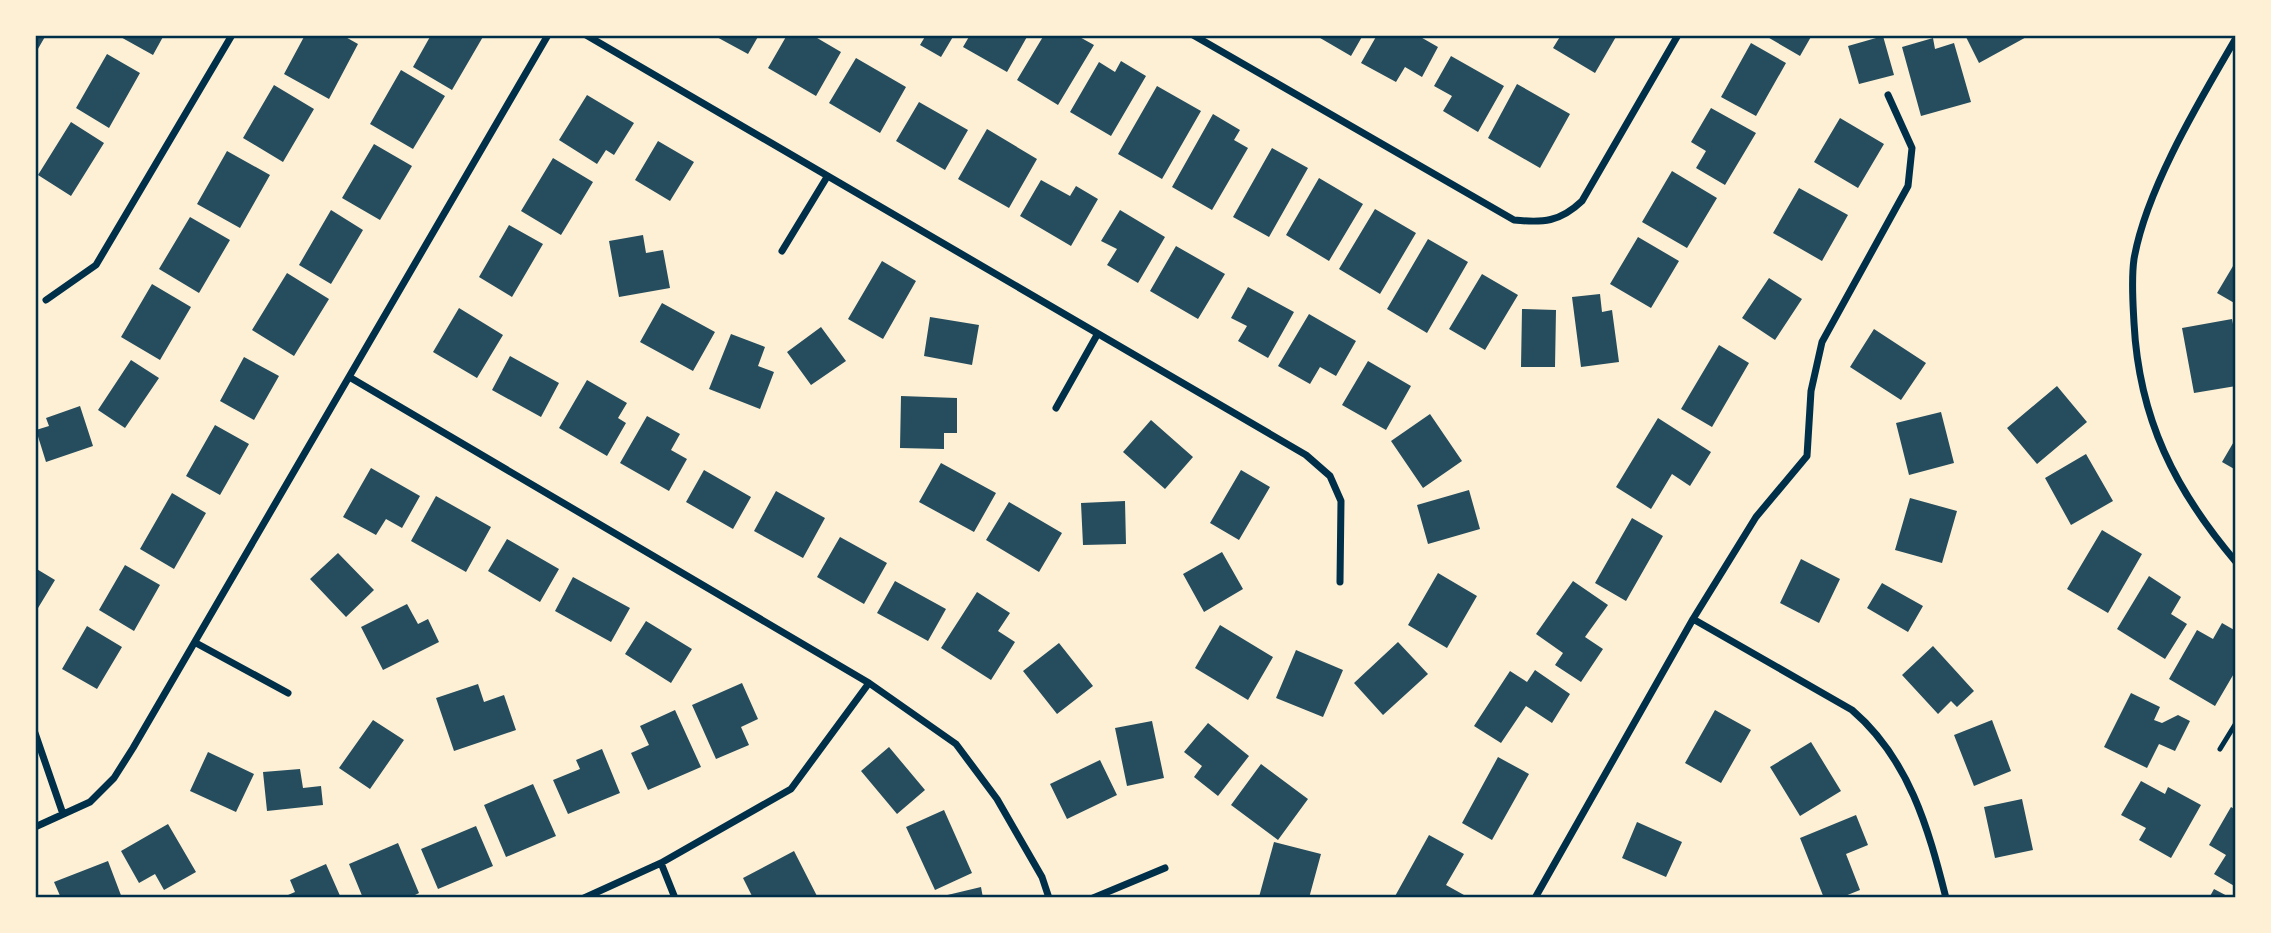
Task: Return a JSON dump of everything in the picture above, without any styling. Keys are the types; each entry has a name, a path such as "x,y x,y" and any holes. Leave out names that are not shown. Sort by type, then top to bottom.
{"street":[{"path":"46,300 96,265 232,35"},
{"path":"35,827 90,802 114,778 351,378 548,35"},
{"path":"586,35 1306,455 1330,476 1341,501 1340,582"},
{"path":"1193,35 1514,220 1546,223 1570,212 1582,201 1678,35"},
{"path":"2236,38 2186,129 2152,201 2134,259 2133,299 2135,350 2144,402 2179,485 2206,527 2236,562"},
{"path":"1535,898 1693,619 1756,517 1807,456 1811,391 1822,342 1908,186 1912,148 1888,95"},
{"path":"782,251 827,177"},
{"path":"1056,408 1097,335"},
{"path":"351,378 869,683 956,744 974,764 1018,834 1042,877 1049,898"},
{"path":"1693,619 1852,710 1869,724 1898,760 1911,786 1934,850 1946,898"},
{"path":"195,643 288,693"},
{"path":"584,898 661,863 790,789 869,683"},
{"path":"35,733 63,814"},
{"path":"661,863 675,898"},
{"path":"1093,898 1165,867"}],"lane":[{"path":"2220,749 2236,723"}],"building":[{"path":"35,35 46,35 35,54"},
{"path":"117,35 164,35 153,55"},
{"path":"305,35 342,35 358,44 329,99 284,74"},
{"path":"431,35 484,35 452,90 413,67"},
{"path":"713,35 759,35 748,54"},
{"path":"787,35 812,35 841,52 816,96 768,68"},
{"path":"926,35 954,35 941,57 920,45"},
{"path":"970,35 1028,35 1007,72 963,47"},
{"path":"1044,35 1076,35 1094,45 1058,105 1017,80"},
{"path":"1315,35 1363,35 1351,56"},
{"path":"1377,35 1417,35 1438,47 1422,77 1405,67 1396,82 1361,63"},
{"path":"1561,35 1617,35 1595,73 1553,48"},
{"path":"1764,35 1812,35 1800,56"},
{"path":"1965,35 2030,35 1979,63"},
{"path":"1883,36 1894,75 1859,84 1848,46"},
{"path":"1933,38 1935,49 1954,43 1971,102 1921,116 1902,47"},
{"path":"1751,43 1786,63 1756,116 1721,97"},
{"path":"107,54 140,73 109,128 76,108"},
{"path":"1451,56 1504,86 1478,132 1443,111 1452,96 1434,86"},
{"path":"856,58 906,87 880,133 829,103"},
{"path":"1121,61 1146,76 1111,136 1070,112 1099,62 1115,72"},
{"path":"401,70 445,96 413,149 370,124"},
{"path":"1517,84 1570,114 1540,168 1488,138"},
{"path":"274,85 314,109 283,162 243,138"},
{"path":"1157,86 1201,111 1162,179 1118,154"},
{"path":"587,95 634,123 614,155 606,150 597,164 559,140"},
{"path":"919,102 968,130 945,170 896,141"},
{"path":"1711,108 1756,133 1725,185 1696,168 1706,151 1691,142"},
{"path":"1213,114 1240,130 1234,140 1248,148 1212,210 1172,187"},
{"path":"1840,118 1884,144 1858,188 1814,162"},
{"path":"71,122 104,143 71,196 38,175"},
{"path":"987,129 1037,159 1009,208 958,179"},
{"path":"658,141 694,162 670,201 635,180"},
{"path":"374,144 412,166 380,220 342,198"},
{"path":"1272,148 1308,168 1269,237 1233,217"},
{"path":"227,151 270,175 240,228 197,204"},
{"path":"553,158 593,182 561,235 521,211"},
{"path":"1672,171 1717,198 1687,248 1642,222"},
{"path":"1319,178 1363,204 1329,261 1286,235"},
{"path":"1041,180 1070,196 1076,186 1098,199 1071,246 1020,216"},
{"path":"1799,188 1848,215 1822,261 1773,233"},
{"path":"1375,209 1416,233 1380,294 1339,269"},
{"path":"331,210 363,230 331,284 299,265"},
{"path":"1120,210 1165,237 1138,283 1107,265 1117,249 1101,241"},
{"path":"190,217 230,240 199,293 159,269"},
{"path":"509,225 543,244 512,297 479,277"},
{"path":"643,235 646,253 663,250 670,288 619,297 609,241"},
{"path":"1638,237 1679,261 1651,308 1610,284"},
{"path":"1428,239 1468,262 1427,333 1387,309"},
{"path":"1176,246 1225,274 1198,319 1150,291"},
{"path":"882,261 916,281 883,339 848,319"},
{"path":"2236,261 2236,304 2217,293"},
{"path":"287,273 329,299 294,356 252,330"},
{"path":"1482,274 1518,295 1485,350 1449,329"},
{"path":"1769,278 1802,299 1775,340 1742,318"},
{"path":"152,284 191,307 160,360 121,337"},
{"path":"1248,287 1294,312 1268,358 1238,341 1247,326 1231,318"},
{"path":"1600,294 1602,312 1612,310 1619,362 1581,367 1572,297"},
{"path":"662,303 715,332 693,371 640,342"},
{"path":"459,308 503,335 477,378 433,352"},
{"path":"1522,309 1556,310 1555,367 1521,367"},
{"path":"1309,314 1356,341 1336,376 1320,367 1310,384 1278,366"},
{"path":"930,317 979,325 972,365 924,356"},
{"path":"2232,319 2236,339 2236,386 2194,393 2182,328"},
{"path":"821,327 846,361 811,385 787,352"},
{"path":"1874,329 1926,363 1901,400 1850,367"},
{"path":"731,334 765,347 758,366 774,372 760,409 709,389"},
{"path":"1719,345 1749,363 1712,427 1681,409"},
{"path":"510,356 559,383 541,417 492,390"},
{"path":"244,357 279,376 254,420 220,401"},
{"path":"131,360 159,378 125,428 98,410"},
{"path":"1368,361 1411,386 1386,430 1342,405"},
{"path":"587,380 627,403 618,418 626,423 607,456 559,428"},
{"path":"2057,386 2087,422 2037,464 2007,428"},
{"path":"901,396 957,398 957,433 944,433 944,449 900,448"},
{"path":"80,406 93,446 46,462 36,430 49,426 46,418"},
{"path":"1941,412 1954,463 1909,475 1896,423"},
{"path":"1430,414 1462,461 1423,488 1391,441"},
{"path":"647,416 680,434 671,450 687,459 669,491 620,463"},
{"path":"1658,418 1711,452 1690,486 1672,474 1651,509 1616,487"},
{"path":"1151,420 1193,457 1165,489 1123,452"},
{"path":"215,425 249,444 220,495 186,476"},
{"path":"2236,438 2236,470 2222,462"},
{"path":"2086,454 2113,501 2071,525 2045,478"},
{"path":"941,463 996,493 974,532 919,502"},
{"path":"371,468 420,496 402,528 386,519 376,535 343,517"},
{"path":"704,470 751,497 733,529 686,502"},
{"path":"1241,470 1270,487 1239,540 1210,523"},
{"path":"1469,490 1480,529 1428,544 1417,505"},
{"path":"776,491 825,518 803,558 754,531"},
{"path":"172,493 206,513 174,569 140,549"},
{"path":"436,496 491,527 466,572 411,541"},
{"path":"1910,498 1957,511 1942,563 1895,550"},
{"path":"1125,501 1126,544 1083,545 1081,503"},
{"path":"1009,502 1062,533 1039,572 986,540"},
{"path":"1632,518 1663,536 1626,601 1595,583"},
{"path":"2102,530 2142,554 2108,613 2067,589"},
{"path":"840,537 887,563 864,604 817,577"},
{"path":"507,539 559,569 540,602 488,571"},
{"path":"1222,552 1243,589 1204,612 1183,574"},
{"path":"338,553 374,590 346,617 310,579"},
{"path":"1801,559 1840,579 1819,623 1780,603"},
{"path":"125,565 160,585 134,631 99,610"},
{"path":"35,568 55,580 35,613"},
{"path":"1438,573 1477,596 1447,648 1408,625"},
{"path":"2149,576 2181,597 2171,614 2187,624 2165,659 2117,629"},
{"path":"573,577 630,608 611,642 555,611"},
{"path":"895,581 946,609 928,641 877,613"},
{"path":"1573,581 1608,605 1585,637 1603,649 1581,682 1555,665 1563,653 1536,634"},
{"path":"1882,583 1923,606 1908,632 1867,608"},
{"path":"977,592 1010,613 998,631 1015,642 991,680 941,648"},
{"path":"407,604 418,624 428,619 439,642 383,670 361,627"},
{"path":"646,621 692,649 671,683 625,654"},
{"path":"2222,623 2236,631 2236,670 2215,706 2169,679 2197,630 2213,639"},
{"path":"1220,625 1273,657 1248,700 1195,668"},
{"path":"87,626 122,647 97,689 62,669"},
{"path":"1398,642 1428,674 1383,715 1354,683"},
{"path":"1059,643 1093,686 1057,714 1023,671"},
{"path":"1933,646 1974,691 1957,707 1951,701 1938,714 1902,675"},
{"path":"1296,650 1343,670 1323,717 1276,698"},
{"path":"1535,670 1570,694 1552,723 1526,706 1501,743 1474,726 1510,671 1527,682"},
{"path":"742,683 758,719 741,727 749,745 716,759 692,705"},
{"path":"478,684 484,702 504,695 516,730 454,751 436,698"},
{"path":"2131,693 2160,707 2154,720 2162,723 2178,715 2190,721 2175,751 2159,744 2147,768 2104,747"},
{"path":"675,710 701,767 648,790 631,753 649,745 640,726"},
{"path":"1715,710 1751,730 1721,783 1685,763"},
{"path":"373,720 404,740 370,789 339,768"},
{"path":"1992,720 2011,771 1974,786 1954,735"},
{"path":"1152,721 1164,778 1127,786 1115,728"},
{"path":"1208,723 1249,756 1218,796 1194,777 1202,766 1184,752"},
{"path":"1811,742 1841,791 1800,816 1770,767"},
{"path":"889,747 925,790 897,814 861,771"},
{"path":"602,749 620,793 568,814 553,780 580,769 576,760"},
{"path":"208,752 254,774 236,812 190,791"},
{"path":"1498,757 1529,774 1492,840 1462,823"},
{"path":"1100,760 1117,795 1067,819 1050,784"},
{"path":"1261,764 1308,799 1278,840 1231,805"},
{"path":"300,769 303,788 321,786 323,805 267,811 263,772"},
{"path":"2141,781 2165,794 2168,787 2201,805 2171,858 2139,840 2146,828 2121,815"},
{"path":"533,784 556,836 506,857 484,805"},
{"path":"2022,799 2033,850 1995,858 1984,807"},
{"path":"2231,807 2236,810 2236,887 2214,874 2226,855 2209,845"},
{"path":"944,810 972,873 935,890 906,827"},
{"path":"1856,815 1868,845 1846,854 1860,890 1840,898 1824,898 1800,838"},
{"path":"1637,822 1682,842 1666,877 1622,858"},
{"path":"168,824 196,872 164,890 155,874 139,883 121,851"},
{"path":"476,826 493,866 438,889 421,849"},
{"path":"1429,835 1464,854 1446,885 1464,895 1462,898 1394,898"},
{"path":"1274,842 1321,854 1309,898 1259,897"},
{"path":"398,843 419,893 409,898 363,898 349,864"},
{"path":"794,851 818,898 753,898 743,878"},
{"path":"108,861 122,898 61,898 54,882"},
{"path":"326,864 341,898 281,898 295,892 290,880"},
{"path":"981,887 983,898 939,898 939,897"},
{"path":"2214,889 2231,898 2209,898"}]}
